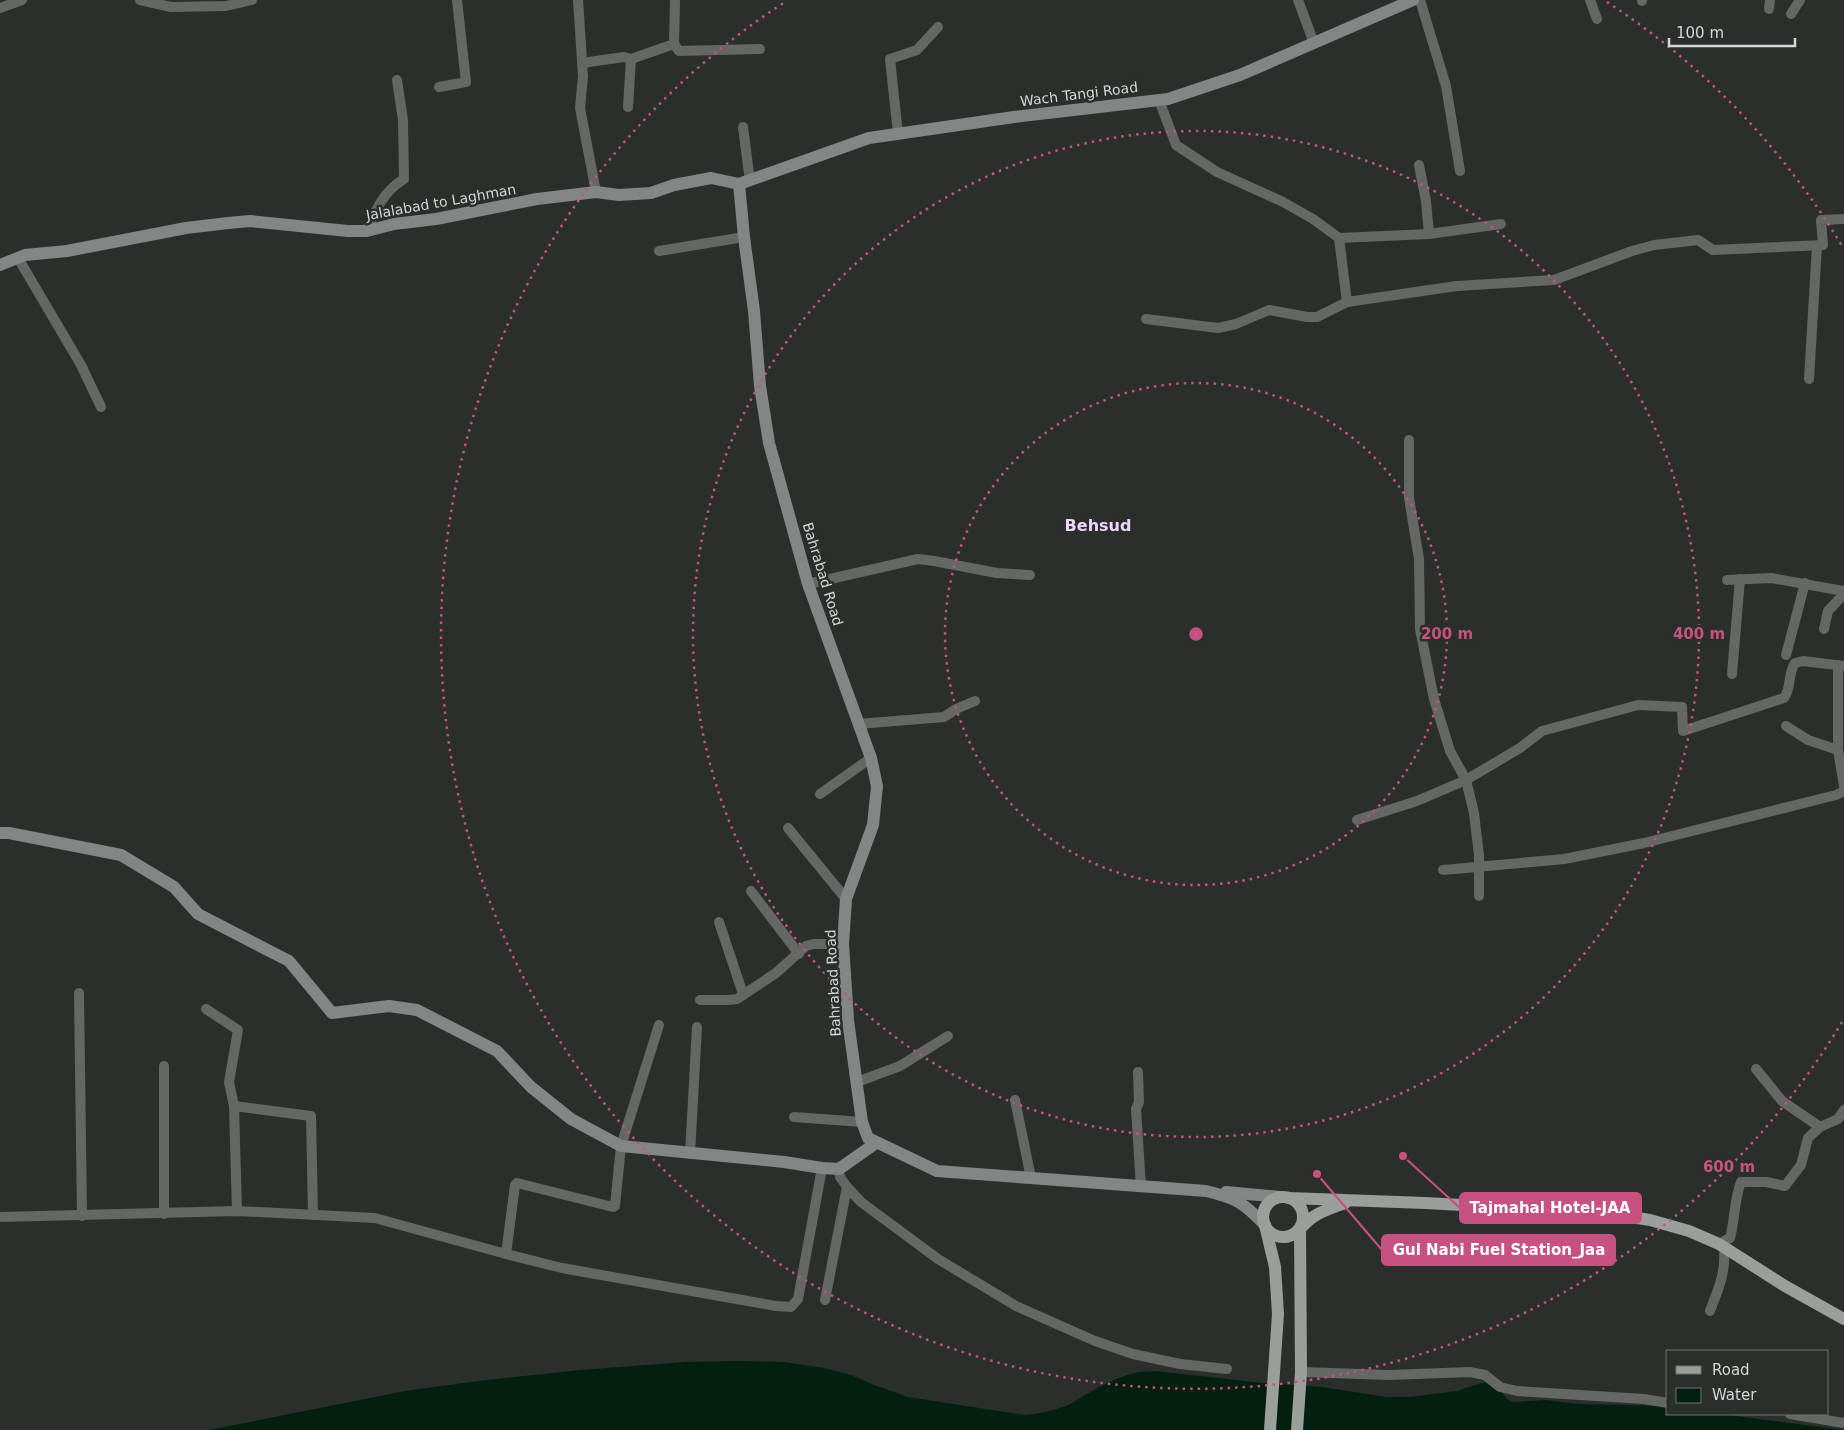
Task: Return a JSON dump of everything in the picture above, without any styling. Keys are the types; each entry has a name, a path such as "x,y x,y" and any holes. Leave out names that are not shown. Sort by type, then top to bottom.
{"main road":[{"name":"Wach Tangi Road","path":"744,182 869,138 1014,117 1168,99 1240,75 1413,0"},
{"name":"Jalalabad to Laghman","path":"0,265 25,255 67,251 186,228 250,221 348,231 367,231 394,224 436,219 537,199 596,192 619,195 651,193 674,185 711,178 744,182"},
{"name":"Bahrabad Road","path":"744,182 744,237 766,428 808,584 871,758 877,786 873,825 846,899 843,944 848,1020 862,1122 868,1138 876,1143"},
{"path":"0,833 9,832 121,855 174,887 198,914 289,961 332,1013 389,1006 417,1010 497,1051 531,1087 571,1119 621,1146 839,1169 876,1143 936,1171 1285,1198 1425,1203 1606,1213 1650,1220 1689,1231 1722,1246 1785,1286 1844,1319"},
{"path":"1206,1191 1229,1196 1242,1203 1273,1234 1278,1236 1290,1236 1310,1218 1323,1210 1352,1201"},
{"path":"1270,1430 1278,1314 1275,1267 1264,1219 1266,1207 1274,1199 1285,1198 1299,1205 1304,1216 1300,1229 1301,1377 1297,1430"}],"street":[{"path":"0,8 22,0"},
{"path":"140,0 171,7 226,6 252,0"},
{"path":"439,87 466,82 457,0"},
{"path":"578,0 582,63 580,108 596,192"},
{"path":"675,0 674,44 679,52 760,49"},
{"path":"1298,0 1314,43"},
{"path":"1420,0 1446,86 1460,171"},
{"path":"1590,0 1597,19"},
{"path":"1791,14 1800,0"},
{"path":"898,134 890,59 917,50 938,27"},
{"path":"582,63 624,57 631,59 674,44"},
{"path":"628,107 631,59"},
{"path":"367,231 376,208 392,186 404,179 403,120 397,80"},
{"path":"1159,100 1176,145 1217,172 1282,202 1313,219 1338,238 1429,234 1501,224"},
{"path":"743,127 744,182"},
{"path":"1419,165 1426,201 1429,234"},
{"path":"1146,319 1218,328 1236,324 1269,310 1317,317 1347,302 1457,286 1554,280 1632,251 1654,245 1698,240 1713,250 1817,246 1823,245 1820,220 1844,219"},
{"path":"659,251 744,237"},
{"path":"1338,238 1347,302"},
{"path":"1808,379 1817,246"},
{"path":"18,258 81,365 101,407"},
{"path":"1409,440 1409,498 1418,559 1420,629 1434,699 1450,751 1466,780 1474,813 1479,867 1479,896"},
{"path":"808,584 918,559 998,573 1030,575"},
{"path":"1727,580 1771,578 1805,583 1844,593 1828,611 1824,629"},
{"path":"1732,674 1740,579"},
{"path":"1786,655 1805,583"},
{"path":"1358,820 1417,801 1466,780 1520,748 1542,730 1638,705 1682,707 1683,731 1784,698 1788,693 1790,670 1795,663 1803,661 1841,666 1838,750 1844,786"},
{"path":"858,724 944,717 956,708 975,701"},
{"path":"1786,726 1808,740 1838,750"},
{"path":"820,794 871,758"},
{"path":"1443,870 1573,858 1644,843 1844,792"},
{"path":"788,828 846,899"},
{"path":"751,891 799,954"},
{"path":"719,922 743,994"},
{"path":"700,1000 728,1000 737,998 776,973 806,946 813,944 843,944"},
{"path":"79,993 82,1216"},
{"path":"206,1009 238,1030 229,1082 234,1106 237,1211"},
{"path":"506,1254 515,1185 517,1183 615,1206 621,1146 659,1025"},
{"path":"690,1154 697,1027"},
{"path":"857,1082 900,1066 948,1036"},
{"path":"164,1066 164,1214"},
{"path":"1756,1070 1782,1100 1820,1127"},
{"path":"1138,1072 1138,1102 1136,1109 1141,1187"},
{"path":"1015,1100 1031,1178"},
{"path":"234,1106 311,1116 313,1215"},
{"path":"1710,1311 1719,1289 1725,1264 1722,1246 1730,1238 1735,1220 1737,1192 1741,1182 1766,1182 1785,1186 1801,1165 1808,1138 1820,1127 1838,1118 1844,1110"},
{"path":"794,1117 862,1122"},
{"path":"0,1217 237,1211 375,1218 562,1268 776,1306 791,1306 798,1299 822,1168"},
{"path":"839,1169 840,1177 861,1202 938,1259 1016,1306 1095,1341 1133,1354 1180,1364 1227,1369"},
{"path":"825,1300 847,1187"},
{"path":"1301,1377 1470,1372 1485,1375 1500,1387 1517,1391 1644,1399 1666,1403"},
{"path":"1796,1415 1844,1423"}],"water":[{"path":"686,1362 784,1362 824,1368 851,1375 908,1397 1025,1415 1066,1406 1118,1378 1145,1371 1156,1371 1262,1383 1322,1387 1387,1397 1409,1397 1457,1391 1488,1381 1512,1402 1546,1400 1578,1404 1666,1406 1666,1415 1729,1415 1844,1430 209,1430 405,1391 580,1370"}],"place":[{"name":"Tajmahal Hotel-JAA","path":"1403,1156"},
{"name":"Gul Nabi Fuel Station_Jaa","path":"1317,1174"}],"district":[{"name":"Behsud","path":"1098,525"}]}
